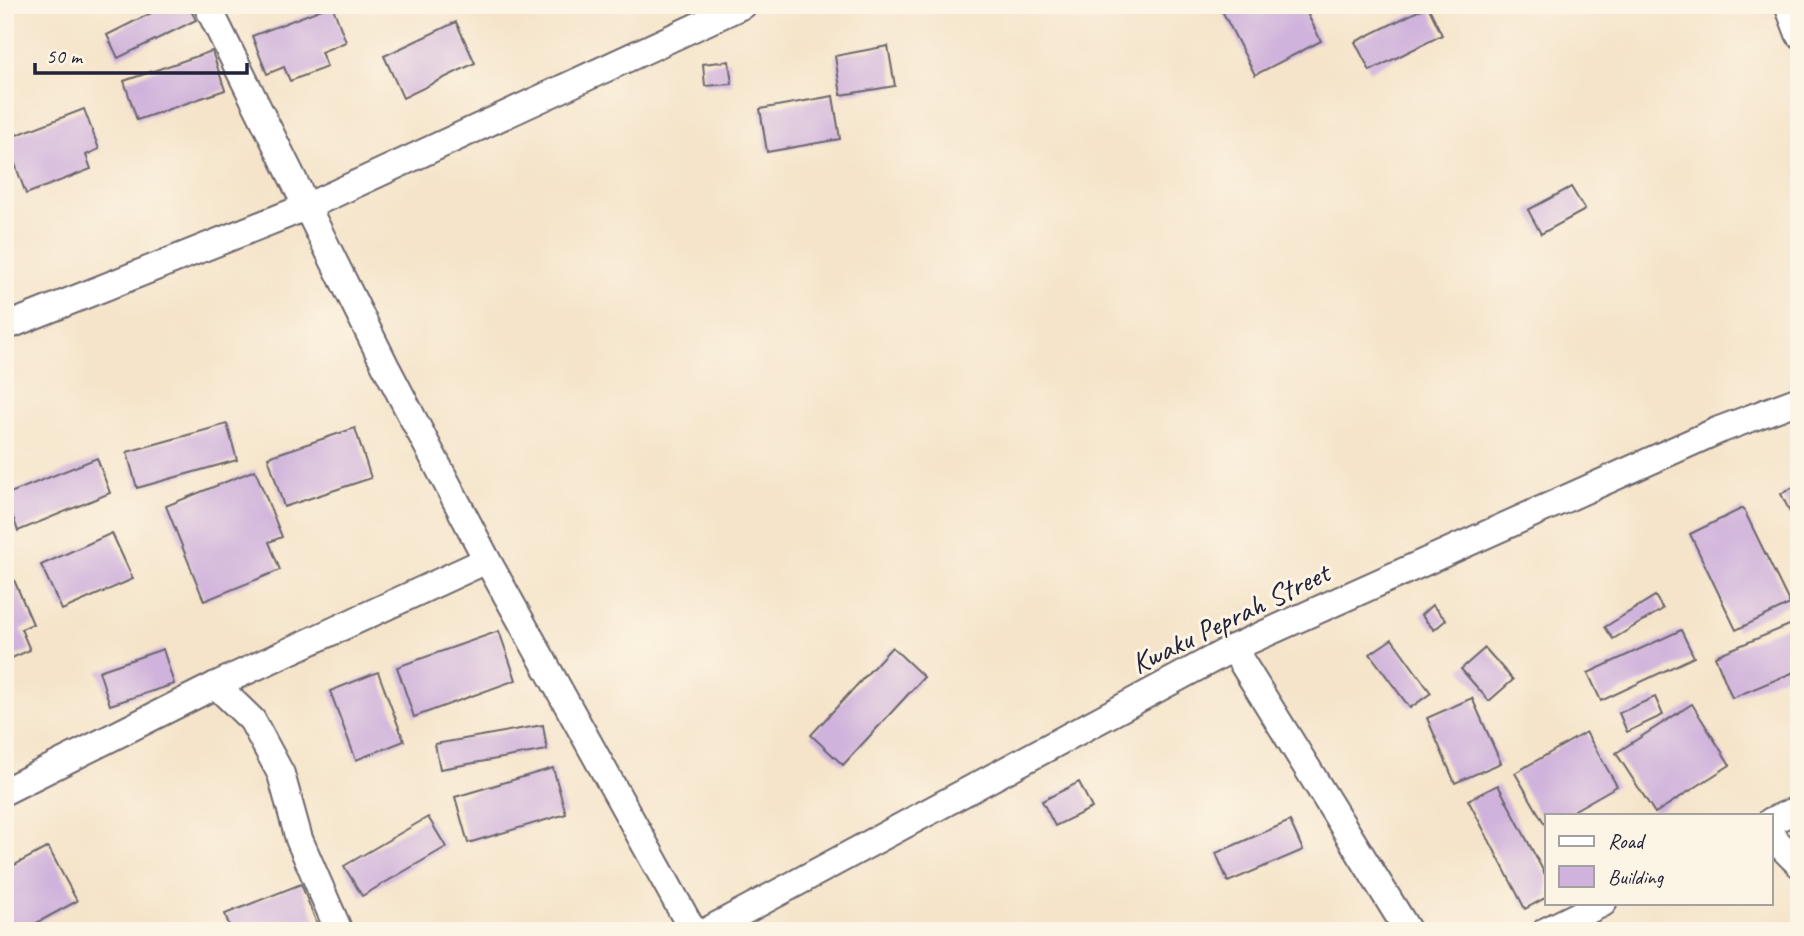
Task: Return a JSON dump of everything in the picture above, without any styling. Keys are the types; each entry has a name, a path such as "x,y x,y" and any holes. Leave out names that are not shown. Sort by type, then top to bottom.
{"street":[{"path":"207,5 306,207 487,560 693,931"},
{"path":"5,327 306,207 743,5"},
{"path":"1788,5 1799,34"},
{"name":"Kwaku Peprah Street","path":"707,931 1233,648 1718,430 1799,400"},
{"path":"5,791 216,685 487,560"},
{"path":"1233,648 1408,931"},
{"path":"216,685 252,719 281,774 299,839 339,931"},
{"path":"1772,821 1799,809"},
{"path":"1772,837 1799,864"},
{"path":"1546,931 1601,904"}],"building":[{"path":"167,5 188,5 196,20 118,58 107,35"},
{"path":"332,5 346,42 321,52 327,67 290,81 284,67 267,74 252,36"},
{"path":"1219,5 1303,5 1321,41 1255,75"},
{"path":"1428,6 1442,35 1370,71 1355,42"},
{"path":"456,22 475,63 403,98 384,56"},
{"path":"888,46 895,86 841,95 835,56"},
{"path":"212,51 225,90 137,120 124,81"},
{"path":"729,61 732,84 705,86 703,64"},
{"path":"833,96 840,139 767,152 760,109"},
{"path":"84,109 99,149 86,155 91,169 26,194 6,139"},
{"path":"1571,187 1585,210 1541,234 1528,210"},
{"path":"227,424 237,460 137,488 127,452"},
{"path":"355,428 371,478 284,507 268,457"},
{"path":"97,458 110,493 18,531 5,495"},
{"path":"255,470 282,537 269,542 280,570 204,601 166,506"},
{"path":"1799,484 1799,530 1781,494"},
{"path":"1743,508 1790,604 1736,630 1690,534"},
{"path":"112,533 133,579 62,610 41,565"},
{"path":"14,580 33,624 21,629 30,650 5,661 5,584"},
{"path":"1655,596 1663,609 1613,639 1605,627"},
{"path":"1432,605 1446,620 1434,630 1421,615"},
{"path":"1799,621 1799,670 1732,698 1715,656"},
{"path":"1681,630 1694,657 1601,701 1588,673"},
{"path":"499,631 516,680 414,717 397,667"},
{"path":"1392,639 1431,693 1410,708 1370,654"},
{"path":"892,647 924,677 843,765 811,735"},
{"path":"1485,648 1513,680 1489,701 1461,669"},
{"path":"163,649 174,684 110,705 99,671"},
{"path":"378,672 404,741 356,760 330,691"},
{"path":"1655,697 1663,715 1627,732 1619,713"},
{"path":"1472,698 1501,763 1455,783 1427,718"},
{"path":"1692,704 1730,765 1655,813 1616,753"},
{"path":"543,725 547,750 440,769 435,744"},
{"path":"1586,732 1617,786 1568,814 1545,814 1545,825 1515,773"},
{"path":"553,768 566,814 468,843 455,797"},
{"path":"1079,782 1092,808 1055,826 1042,801"},
{"path":"1498,785 1545,874 1545,898 1525,909 1468,800"},
{"path":"428,817 446,847 362,896 344,866"},
{"path":"1290,821 1303,850 1228,882 1216,853"},
{"path":"48,847 77,901 22,931 11,931 5,920 5,870"},
{"path":"301,884 320,931 231,931 225,914"}]}
